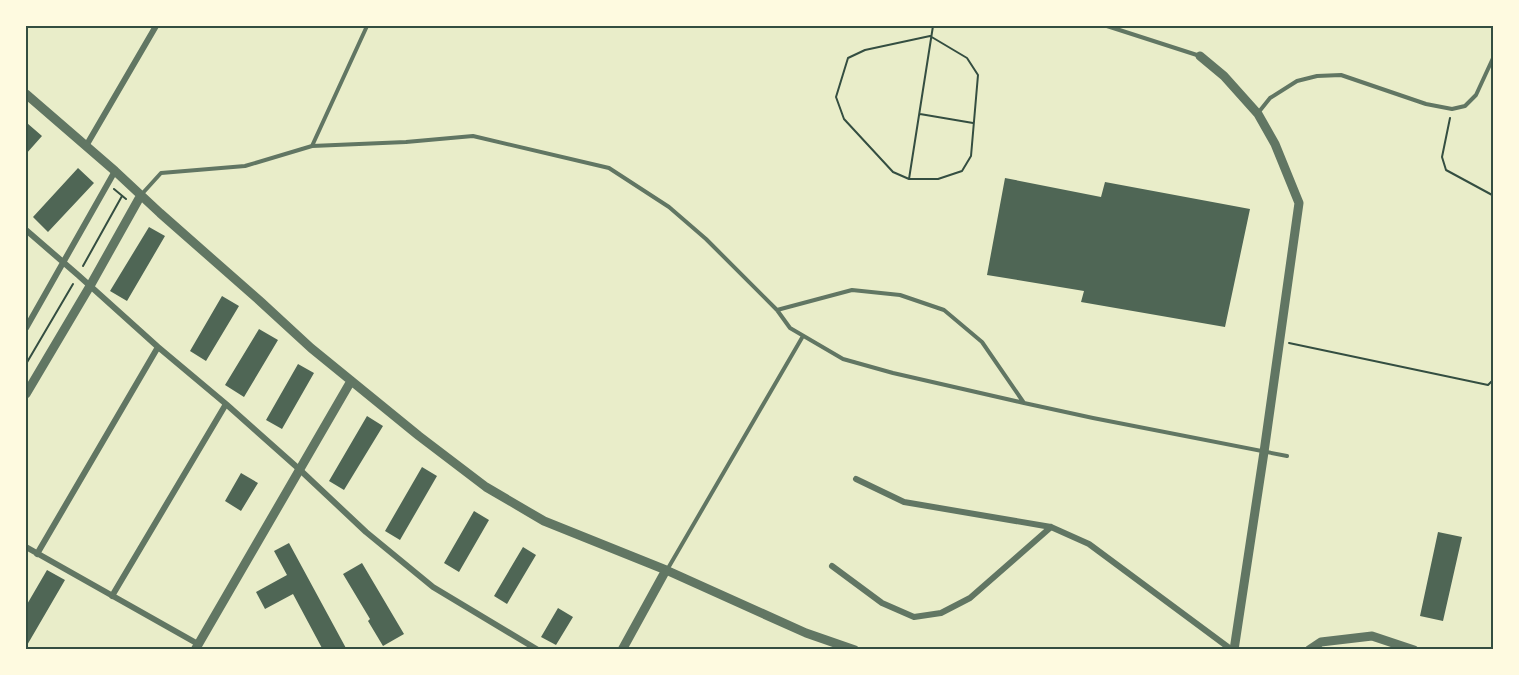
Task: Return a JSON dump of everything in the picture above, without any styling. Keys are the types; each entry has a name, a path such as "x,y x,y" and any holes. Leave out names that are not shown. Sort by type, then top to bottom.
{"street":[{"path":"86,146 156,26"},
{"path":"856,479 904,502 1051,527 1089,544 1233,650 1299,203 1275,144 1258,114 1224,76 1200,56"},
{"path":"26,94 311,348 486,487 544,521 666,570 806,633 855,650"},
{"path":"26,328 115,171"},
{"path":"26,394 141,195"},
{"path":"26,230 226,404 366,532 433,587 538,650"},
{"path":"37,554 158,347"},
{"path":"26,547 196,647 351,381"},
{"path":"112,597 226,404"},
{"path":"832,566 882,603 914,617 941,613 970,598 1051,527"},
{"path":"622,650 666,570"},
{"path":"1309,650 1321,642 1371,636 1414,650"}],"lane":[{"path":"312,146 367,26"},
{"path":"1107,26 1200,56"},
{"path":"1258,114 1270,98 1297,81 1317,76 1341,75 1426,104 1452,109 1465,106 1476,95 1494,56"},
{"path":"141,195 161,173 245,166 312,146 406,142 473,136 609,168 669,207 706,239 777,310 790,328 843,359 1024,403 1287,456"},
{"path":"777,310 852,290 900,295 944,310 982,342 1024,403"},
{"path":"666,570 803,336"}],"path":[{"path":"909,179 933,26"},
{"path":"930,36 967,58 978,75 973,123 970,156 962,171 938,179 909,179 894,172 844,119 836,97 848,58 865,50 930,36"},
{"path":"1452,109 1442,157 1446,170 1494,196"},
{"path":"919,113 973,123"},
{"path":"1280,342 1488,385 1494,379"}],"building":[{"path":"27,123 42,136 26,154 26,125"},
{"path":"78,168 94,183 48,232 33,217"},
{"path":"1005,178 1101,197 1105,182 1250,209 1225,327 1081,302 1084,291 987,275"},
{"path":"149,227 165,236 127,301 110,291"},
{"path":"222,296 239,306 206,361 190,351"},
{"path":"259,329 278,340 244,397 225,385"},
{"path":"298,364 314,373 282,429 266,420"},
{"path":"367,416 383,426 344,490 329,481"},
{"path":"422,467 437,476 400,540 385,531"},
{"path":"241,473 258,483 241,511 225,501"},
{"path":"474,511 489,520 459,572 444,563"},
{"path":"1438,532 1462,537 1443,621 1420,616"},
{"path":"289,543 347,650 323,650 293,594 265,609 256,592 287,575 274,551"},
{"path":"523,547 536,555 507,604 494,596"},
{"path":"362,563 404,634 383,646 343,574"},
{"path":"47,570 65,580 26,647 26,606"},
{"path":"558,608 573,617 556,645 541,637"}]}
